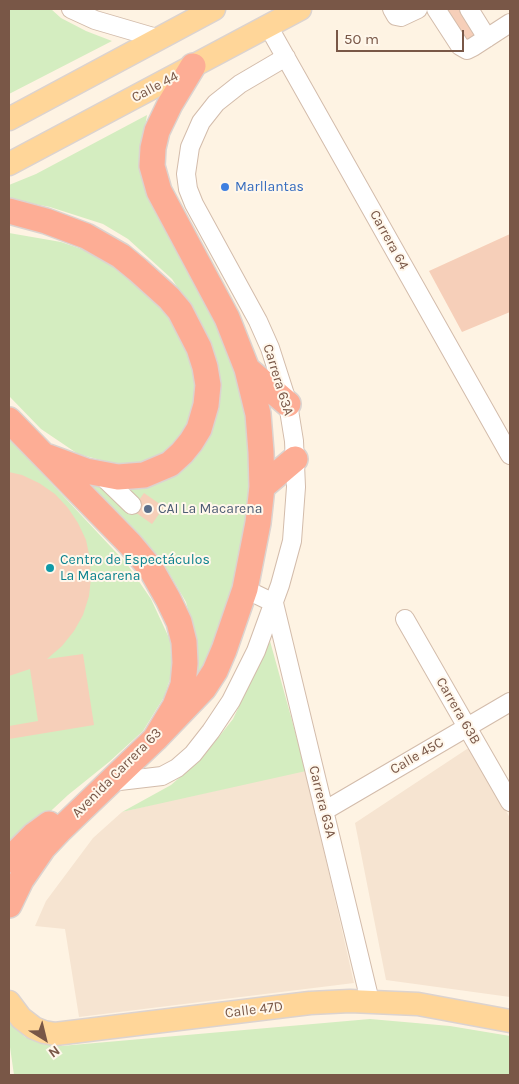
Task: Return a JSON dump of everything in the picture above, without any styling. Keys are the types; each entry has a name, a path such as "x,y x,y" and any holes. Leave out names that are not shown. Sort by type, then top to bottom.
{"highway":[{"path":"155,739 204,688 215,671 224,650 245,589 254,548 262,487 258,414 247,369 227,318 159,191 152,166 153,148 157,131 170,104 193,66"},
{"path":"9,211 38,218 86,236 121,256 155,284 169,298 183,317 199,348 208,385 206,406 199,429 182,453 170,464 144,475 118,477 101,475 43,456"},
{"path":"247,369 288,404"},
{"name":"Avenida Carrera 63","path":"9,420 130,544 151,569 179,622 185,656 182,685 175,706 155,739 43,848 21,880 9,904"},
{"path":"262,487 295,459"},
{"path":"9,860 45,826 111,782"}],"main road":[{"path":"9,119 214,9"},
{"name":"Calle 44","path":"9,164 300,9"},
{"name":"Calle 47D","path":"9,1002 21,1018 34,1028 55,1034 310,1003 370,1001 418,1004 510,1021"}],"street":[{"path":"71,9 95,20 160,39"},
{"path":"392,9 396,16 401,17 418,9"},
{"path":"436,9 460,46 467,50 510,23"},
{"path":"469,9 487,38"},
{"name":"Carrera 64","path":"268,26 510,455"},
{"name":"Carrera 63A","path":"111,782 162,776 177,768 194,754 239,687 256,651 280,585 292,541 296,514 295,459 288,404 270,348 258,321 194,204 188,189 186,174 190,147 201,122 216,103 240,84 286,57"},
{"path":"101,475 132,504"},
{"path":"245,589 274,603"},
{"name":"Carrera 63A","path":"274,603 370,1001"},
{"name":"Carrera 63B","path":"405,619 510,802"},
{"name":"Calle 45C","path":"324,811 510,702"}],"shaded area":[{"path":"470,747 510,818 510,997 386,980 355,823"},
{"path":"305,768 354,983 79,1017 65,929 35,926 46,901 93,838 122,812"}],"green space":[{"path":"9,9 51,9 61,18 86,31 112,41 9,94"},
{"path":"147,115 143,139 242,373 253,506 226,617 193,688 197,644 186,602 169,573 149,549 85,481 128,488 163,482 198,451 218,392 216,357 198,319 172,279 128,239 103,224 50,207 9,199 9,185 36,174"},
{"path":"9,233 61,242 105,257 141,286 170,318 189,352 200,386 193,419 178,448 152,462 116,464 78,454 41,429 9,396"},
{"path":"9,438 127,564 151,599 170,640 172,673 164,697 143,731 109,762 68,795 9,850"},
{"path":"270,641 306,771 122,812 171,785 202,758 233,719"},
{"path":"370,1019 450,1026 510,1036 510,1075 14,1075 9,1040 9,1022 25,1037 42,1044 61,1046"}],"building":[{"path":"445,9 461,9 481,37 470,44"},
{"path":"510,234 510,312 462,332 429,271"},
{"name":"Centro de Espectáculos La Macarena","path":"9,472 22,475 39,483 55,494 68,508 86,540 91,578 89,596 83,615 74,631 62,646 47,659 83,654 94,725 9,739 9,726 38,721 30,669 9,676"},
{"name":"CAI La Macarena","path":"144,493 164,507 152,524 132,510"}],"place":[{"name":"Marllantas","path":"225,187"},
{"name":"CAI La Macarena","path":"148,509"},
{"name":"Centro de Espectáculos La Macarena","path":"50,568"}]}
